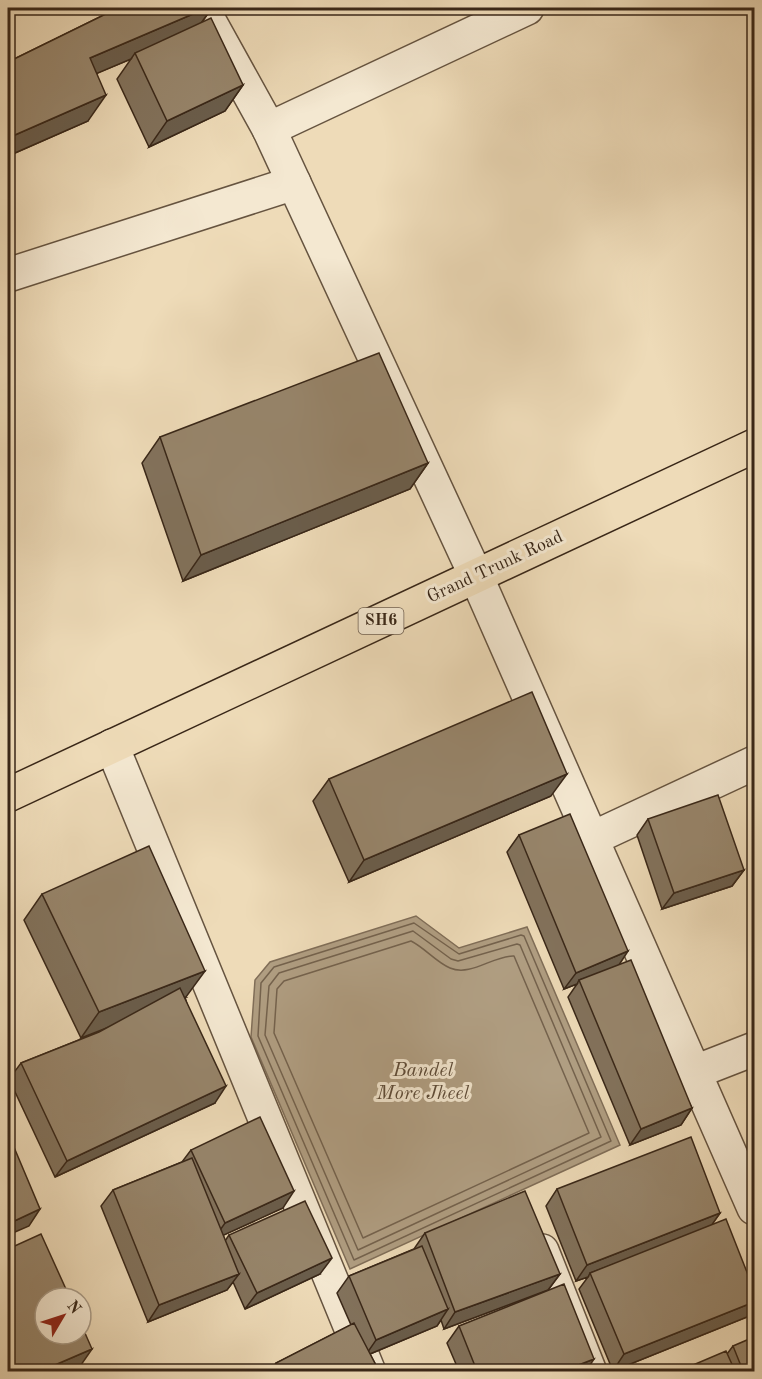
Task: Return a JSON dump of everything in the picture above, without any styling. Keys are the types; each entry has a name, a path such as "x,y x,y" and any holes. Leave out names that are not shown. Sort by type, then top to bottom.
{"main road":[{"name":"Grand Trunk Road","path":"8,795 754,446"}],"street":[{"path":"202,8 269,129 476,576 754,1208"},
{"path":"269,129 527,8"},
{"path":"8,275 294,183"},
{"path":"112,746 369,1371"},
{"path":"591,838 754,763"},
{"path":"695,1072 754,1049"},
{"path":"542,1251 590,1371"}],"water":[{"name":"Bandel More Jheel","path":"416,916 459,948 527,927 620,1145 350,1269 251,1037 255,980 270,962"}],"building":[{"path":"118,8 207,8 90,58 106,95 8,138 8,62"},
{"path":"211,18 243,85 167,121 135,53"},
{"path":"379,353 428,463 201,555 160,437"},
{"path":"532,692 567,774 364,860 329,779"},
{"path":"718,795 744,870 674,893 648,819"},
{"path":"570,814 628,951 576,973 519,835"},
{"path":"149,846 205,971 99,1012 42,894"},
{"path":"631,960 692,1108 641,1129 579,980"},
{"path":"180,988 226,1086 67,1161 21,1063 99,1032"},
{"path":"260,1117 294,1191 225,1223 191,1150"},
{"path":"8,1133 40,1209 8,1224"},
{"path":"691,1137 720,1213 587,1265 557,1189"},
{"path":"192,1158 239,1274 159,1305 113,1190"},
{"path":"525,1191 560,1274 455,1312 425,1233"},
{"path":"305,1201 332,1258 257,1293 229,1235"},
{"path":"726,1219 754,1290 754,1302 624,1354 590,1273"},
{"path":"41,1234 65,1286 33,1286 33,1346 91,1346 92,1349 41,1371 8,1371 8,1249"},
{"path":"422,1246 448,1309 376,1340 349,1276"},
{"path":"564,1284 594,1359 563,1371 477,1371 459,1326"},
{"path":"354,1323 379,1371 280,1371 276,1363"},
{"path":"754,1337 754,1371 743,1371 733,1346"},
{"path":"726,1351 735,1371 679,1371"}]}
